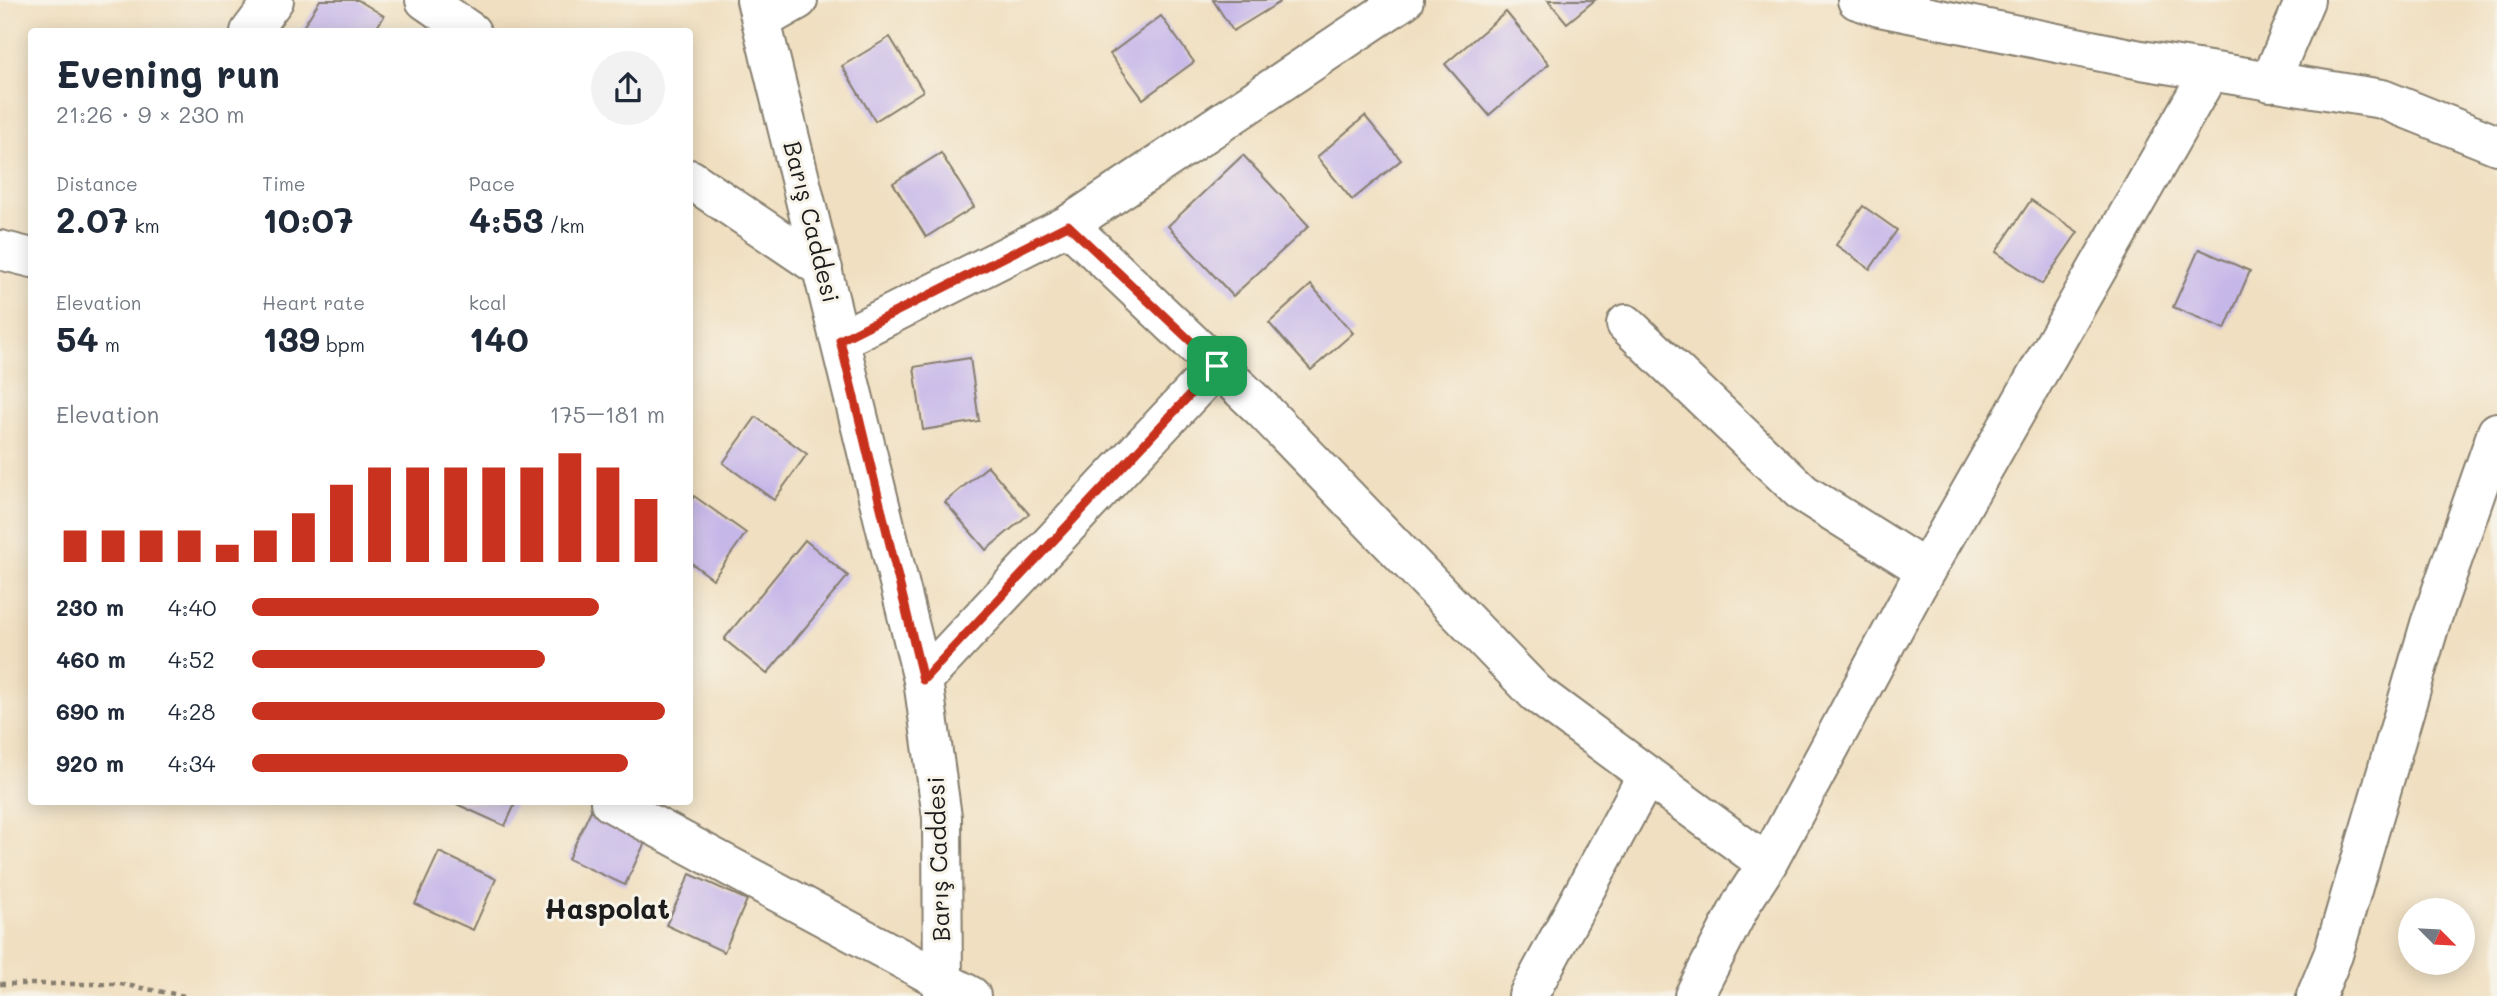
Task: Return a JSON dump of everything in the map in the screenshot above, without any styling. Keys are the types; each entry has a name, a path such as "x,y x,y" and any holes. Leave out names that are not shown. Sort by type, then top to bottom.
{"street":[{"path":"253,28 274,0"},
{"path":"425,0 465,28"},
{"path":"759,10 798,0"},
{"path":"840,340 1068,225 1404,0"},
{"path":"1857,0 1941,10 2210,71 2382,99 2497,145"},
{"path":"2270,82 2305,0"},
{"name":"Barış Caddesi","path":"759,10 923,680 942,817 952,991"},
{"path":"1694,996 1743,901 1767,864 1926,570 2210,71"},
{"path":"693,181 823,270"},
{"path":"1068,225 1263,410 1536,693 1767,864"},
{"path":"0,250 28,257"},
{"path":"1626,324 1803,493 1926,570"},
{"path":"923,680 1217,366"},
{"path":"2316,996 2333,955 2430,624 2497,432"},
{"path":"1528,996 1647,775"},
{"path":"615,805 952,991"}],"path":[{"path":"0,984 120,984 185,996"}],"building":[{"path":"320,0 358,0 384,16 376,28 302,28"},
{"path":"1213,0 1279,0 1280,2 1233,31"},
{"path":"1548,0 1595,0 1567,23"},
{"path":"1506,12 1549,64 1489,115 1445,64"},
{"path":"1161,16 1194,62 1143,99 1110,54"},
{"path":"890,37 923,91 875,121 842,66"},
{"path":"1365,116 1401,160 1352,200 1317,157"},
{"path":"941,153 974,207 926,237 893,183"},
{"path":"1243,155 1309,226 1233,296 1168,226"},
{"path":"2031,200 2078,232 2042,284 1996,252"},
{"path":"1863,206 1897,230 1870,269 1836,245"},
{"path":"2199,249 2250,271 2225,329 2173,307"},
{"path":"1311,285 1353,333 1311,370 1269,323"},
{"path":"970,358 979,421 923,430 914,367"},
{"path":"756,417 807,454 774,500 723,463"},
{"path":"988,466 1029,514 986,550 945,502"},
{"path":"693,498 746,533 713,579 693,564"},
{"path":"805,540 848,576 767,674 724,639"},
{"path":"459,805 515,805 505,826"},
{"path":"592,808 649,834 625,885 568,859"},
{"path":"439,852 496,879 473,930 415,904"},
{"path":"690,874 747,900 724,952 666,925"}],"district":[{"name":"Haspolat","path":"607,909"}],"route":[{"path":"1068,225 1217,366 923,680 840,340 1068,225"}]}
